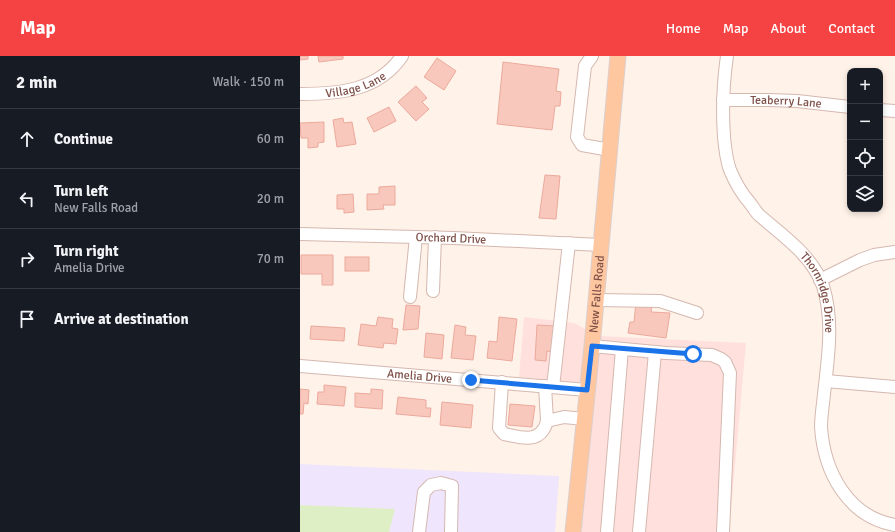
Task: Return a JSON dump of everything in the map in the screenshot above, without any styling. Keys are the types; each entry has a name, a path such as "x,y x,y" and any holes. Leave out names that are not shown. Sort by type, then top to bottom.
{"main road":[{"name":"New Falls Road","path":"573,532 592,346 618,56"}],"street":[{"name":"Village Lane","path":"300,94 326,94 353,90 364,86 388,72 402,56"},
{"path":"609,56 618,56"},
{"name":"Thornridge Drive","path":"727,56 722,116 729,168 741,192 758,214 780,232 812,264 820,280 828,305 829,348 821,426 823,445 829,466 836,482 852,504 873,518 887,524 895,525"},
{"path":"588,61 577,137 582,145 610,150"},
{"name":"Teaberry Lane","path":"723,100 797,101 847,106"},
{"path":"883,110 895,111"},
{"name":"Orchard Drive","path":"300,234 435,237 601,245"},
{"path":"410,297 416,237"},
{"path":"433,291 435,237"},
{"path":"502,382 499,428 504,434 530,438 537,436 543,430 547,421 549,386 569,243"},
{"path":"820,280 860,260 874,255 895,252"},
{"path":"596,300 660,301 697,313"},
{"path":"592,346 655,352 712,355 721,359 727,366 730,373 723,532"},
{"path":"607,532 622,349"},
{"path":"639,532 655,352"},
{"name":"Amelia Drive","path":"300,366 587,390"},
{"path":"826,381 895,387"},
{"path":"547,421 564,417 584,419"},
{"path":"419,532 424,492 431,485 441,483 452,486 451,532"},
{"path":"573,532 580,532"}],"shaded area":[{"path":"524,317 574,323 598,336 746,343 729,532 579,532 593,385 519,377"},
{"path":"300,464 559,476 555,532 300,532"}],"green space":[{"path":"300,505 395,509 389,532 300,532"}],"building":[{"path":"300,56 308,56 308,59 300,60"},
{"path":"318,56 343,56 343,59 319,62"},
{"path":"437,58 456,71 444,90 424,77"},
{"path":"503,62 559,69 556,91 561,92 560,106 555,106 552,130 497,124"},
{"path":"416,86 427,98 422,102 429,109 416,121 398,102"},
{"path":"389,107 396,121 374,132 367,118"},
{"path":"343,118 344,123 352,122 356,144 337,147 333,120"},
{"path":"324,122 324,142 318,143 318,147 308,148 308,138 301,138 300,123"},
{"path":"545,175 560,176 556,219 539,218"},
{"path":"395,186 395,205 383,205 384,209 367,210 367,194 379,194 379,187"},
{"path":"353,194 354,212 344,213 344,209 337,209 337,195"},
{"path":"301,255 333,255 333,285 322,285 322,274 301,274"},
{"path":"345,257 369,257 369,271 345,271"},
{"path":"636,302 652,304 651,312 670,313 666,338 628,333 630,322 634,322"},
{"path":"406,305 420,306 418,329 403,330"},
{"path":"378,317 393,319 392,328 398,329 396,344 384,343 383,348 358,345 361,324 376,326"},
{"path":"499,317 517,319 512,361 487,358 489,341 497,342"},
{"path":"455,325 466,327 465,335 476,336 473,360 451,358"},
{"path":"537,325 554,326 552,352 547,351 546,361 535,360"},
{"path":"311,326 345,328 344,341 310,339"},
{"path":"426,333 444,335 442,359 424,357"},
{"path":"324,385 346,387 344,406 317,404 318,392 324,392"},
{"path":"300,389 309,390 308,404 304,403 303,414 300,414"},
{"path":"371,389 383,390 382,409 355,407 355,393 371,394"},
{"path":"398,397 426,400 426,408 431,408 430,417 396,414"},
{"path":"442,402 473,405 471,428 440,425"},
{"path":"510,404 535,406 532,427 508,425"}],"route":[{"path":"471,380 587,390 592,346 693,354"}]}
